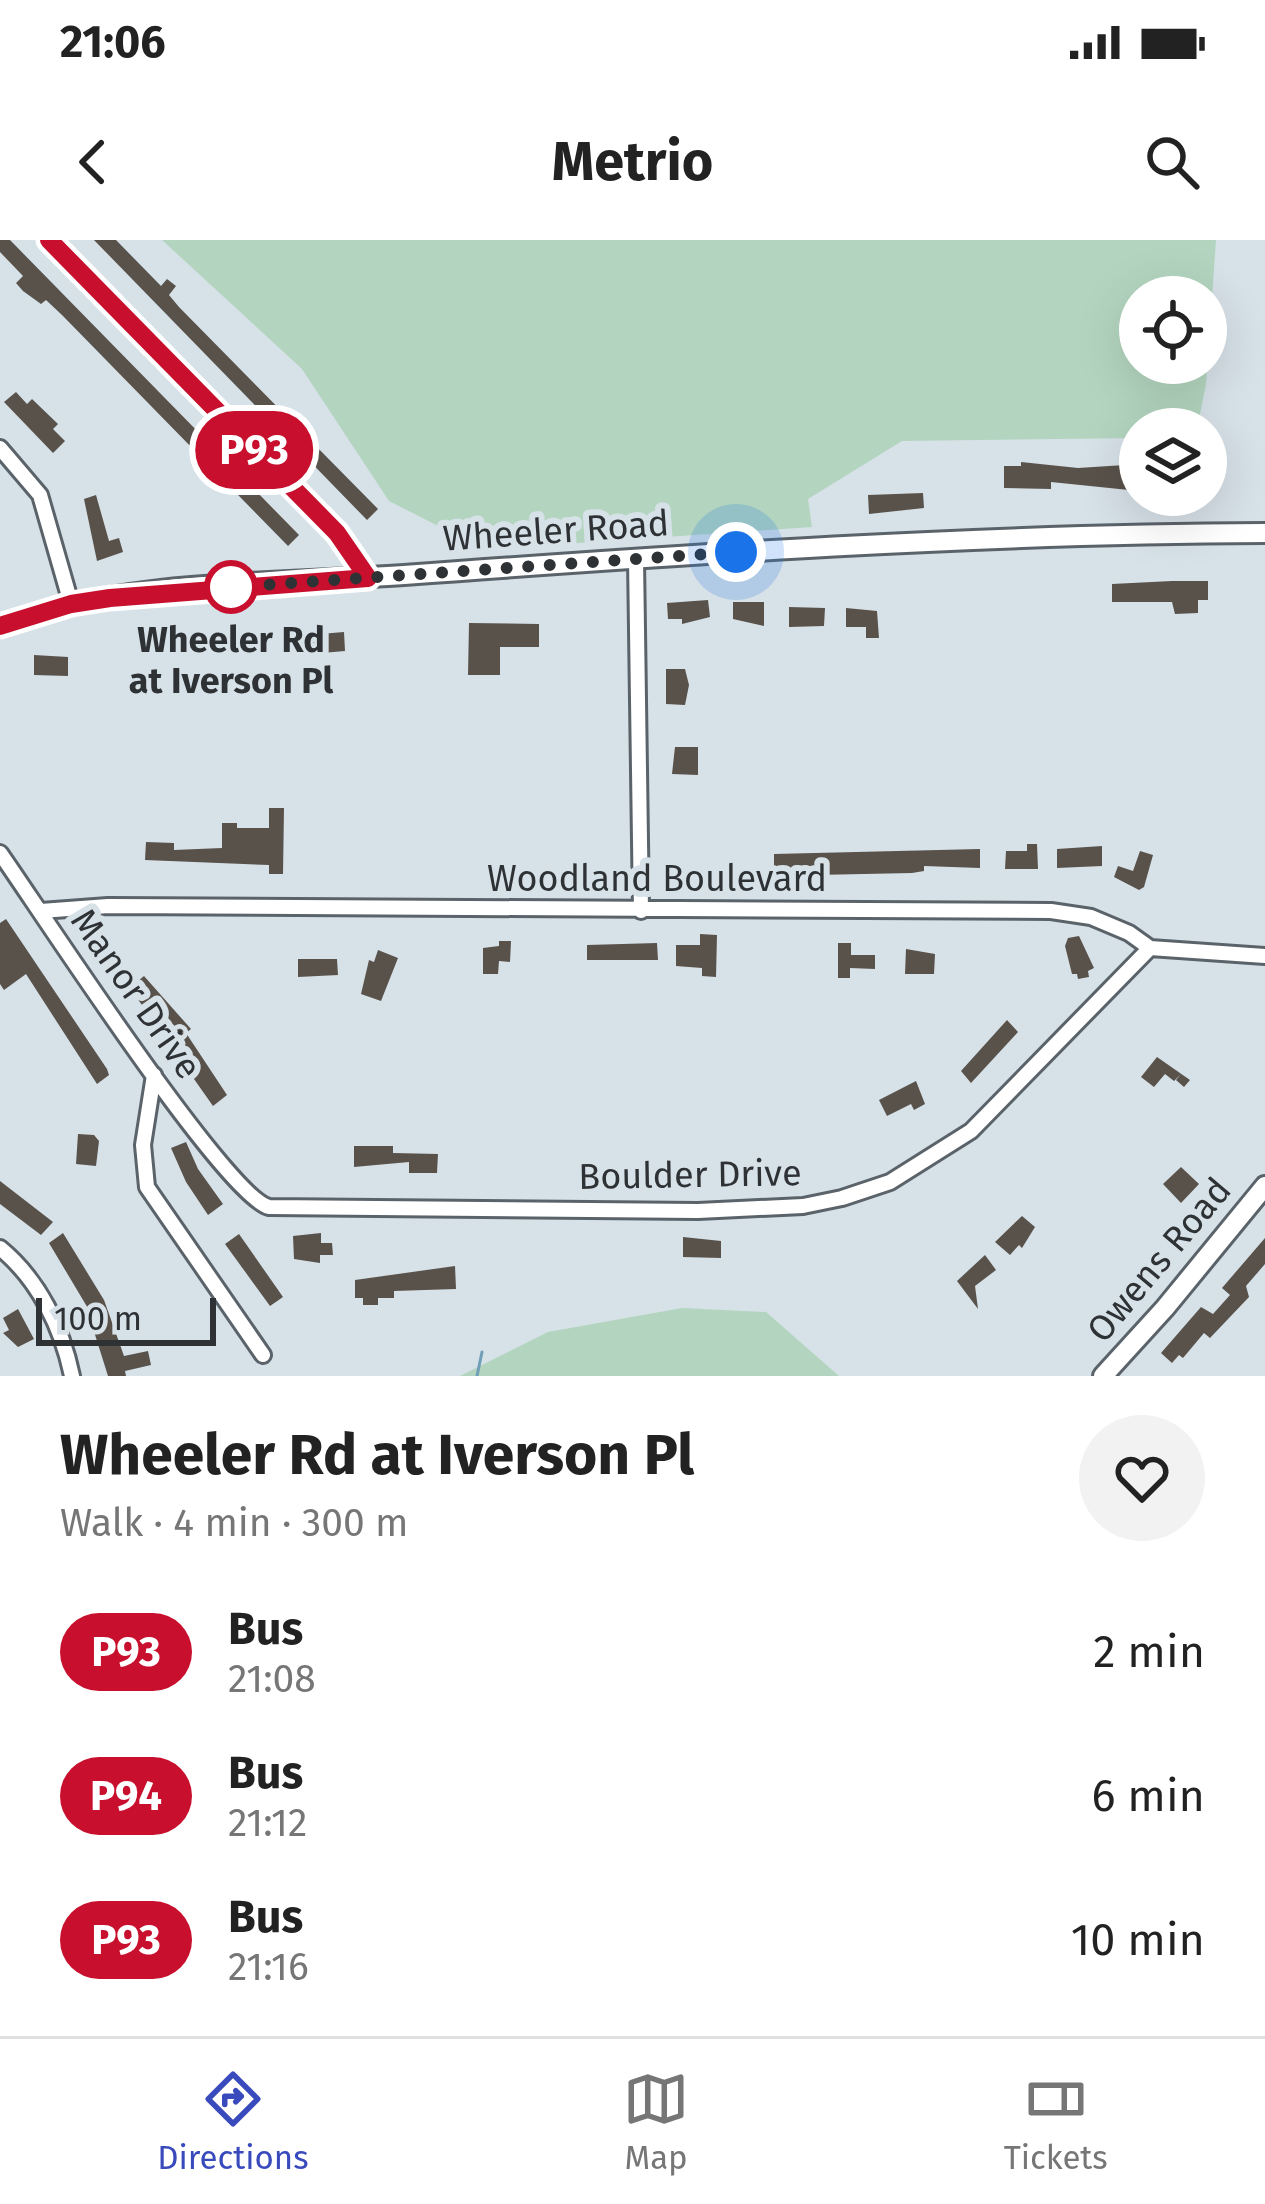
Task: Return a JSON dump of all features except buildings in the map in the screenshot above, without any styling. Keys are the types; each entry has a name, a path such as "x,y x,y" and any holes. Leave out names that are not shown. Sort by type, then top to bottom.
{"main road":[{"path":"49,240 337,533 368,578"},
{"name":"Wheeler Road","path":"0,626 71,604 368,578 944,540 1265,533"},
{"name":"Owens Road","path":"1103,1376 1166,1309 1265,1186"}],"street":[{"path":"0,448 40,495 71,604"},
{"path":"636,559 641,911"},
{"name":"Manor Drive","path":"0,853 154,1076 227,1166"},
{"name":"Woodland Boulevard","path":"41,911 108,906 1051,910 1091,917 1150,948 1265,956"},
{"name":"Boulder Drive","path":"227,1166 251,1198 269,1207 698,1211 803,1206 842,1198 890,1182 971,1131 1150,948"},
{"path":"154,1076 143,1144 147,1186 263,1355"},
{"path":"0,1248 40,1294 56,1324 72,1376"}],"green space":[{"path":"162,240 1216,240 1214,276 1119,276 1119,384 1206,384 1201,408 1119,408 1119,438 902,441 808,499 812,527 489,549 389,501 302,369"},
{"path":"682,1308 766,1312 839,1376 460,1376 548,1332"}],"waterway":[{"path":"477,1376 482,1352"}],"bus line":[{"name":"P93","path":"0,626 71,604 110,598 368,578 346,542 49,240"}],"place":[{"name":"Wheeler Rd at Iverson Pl","path":"231,587"}],"route":[{"path":"231,587 218,588 736,552"}]}
